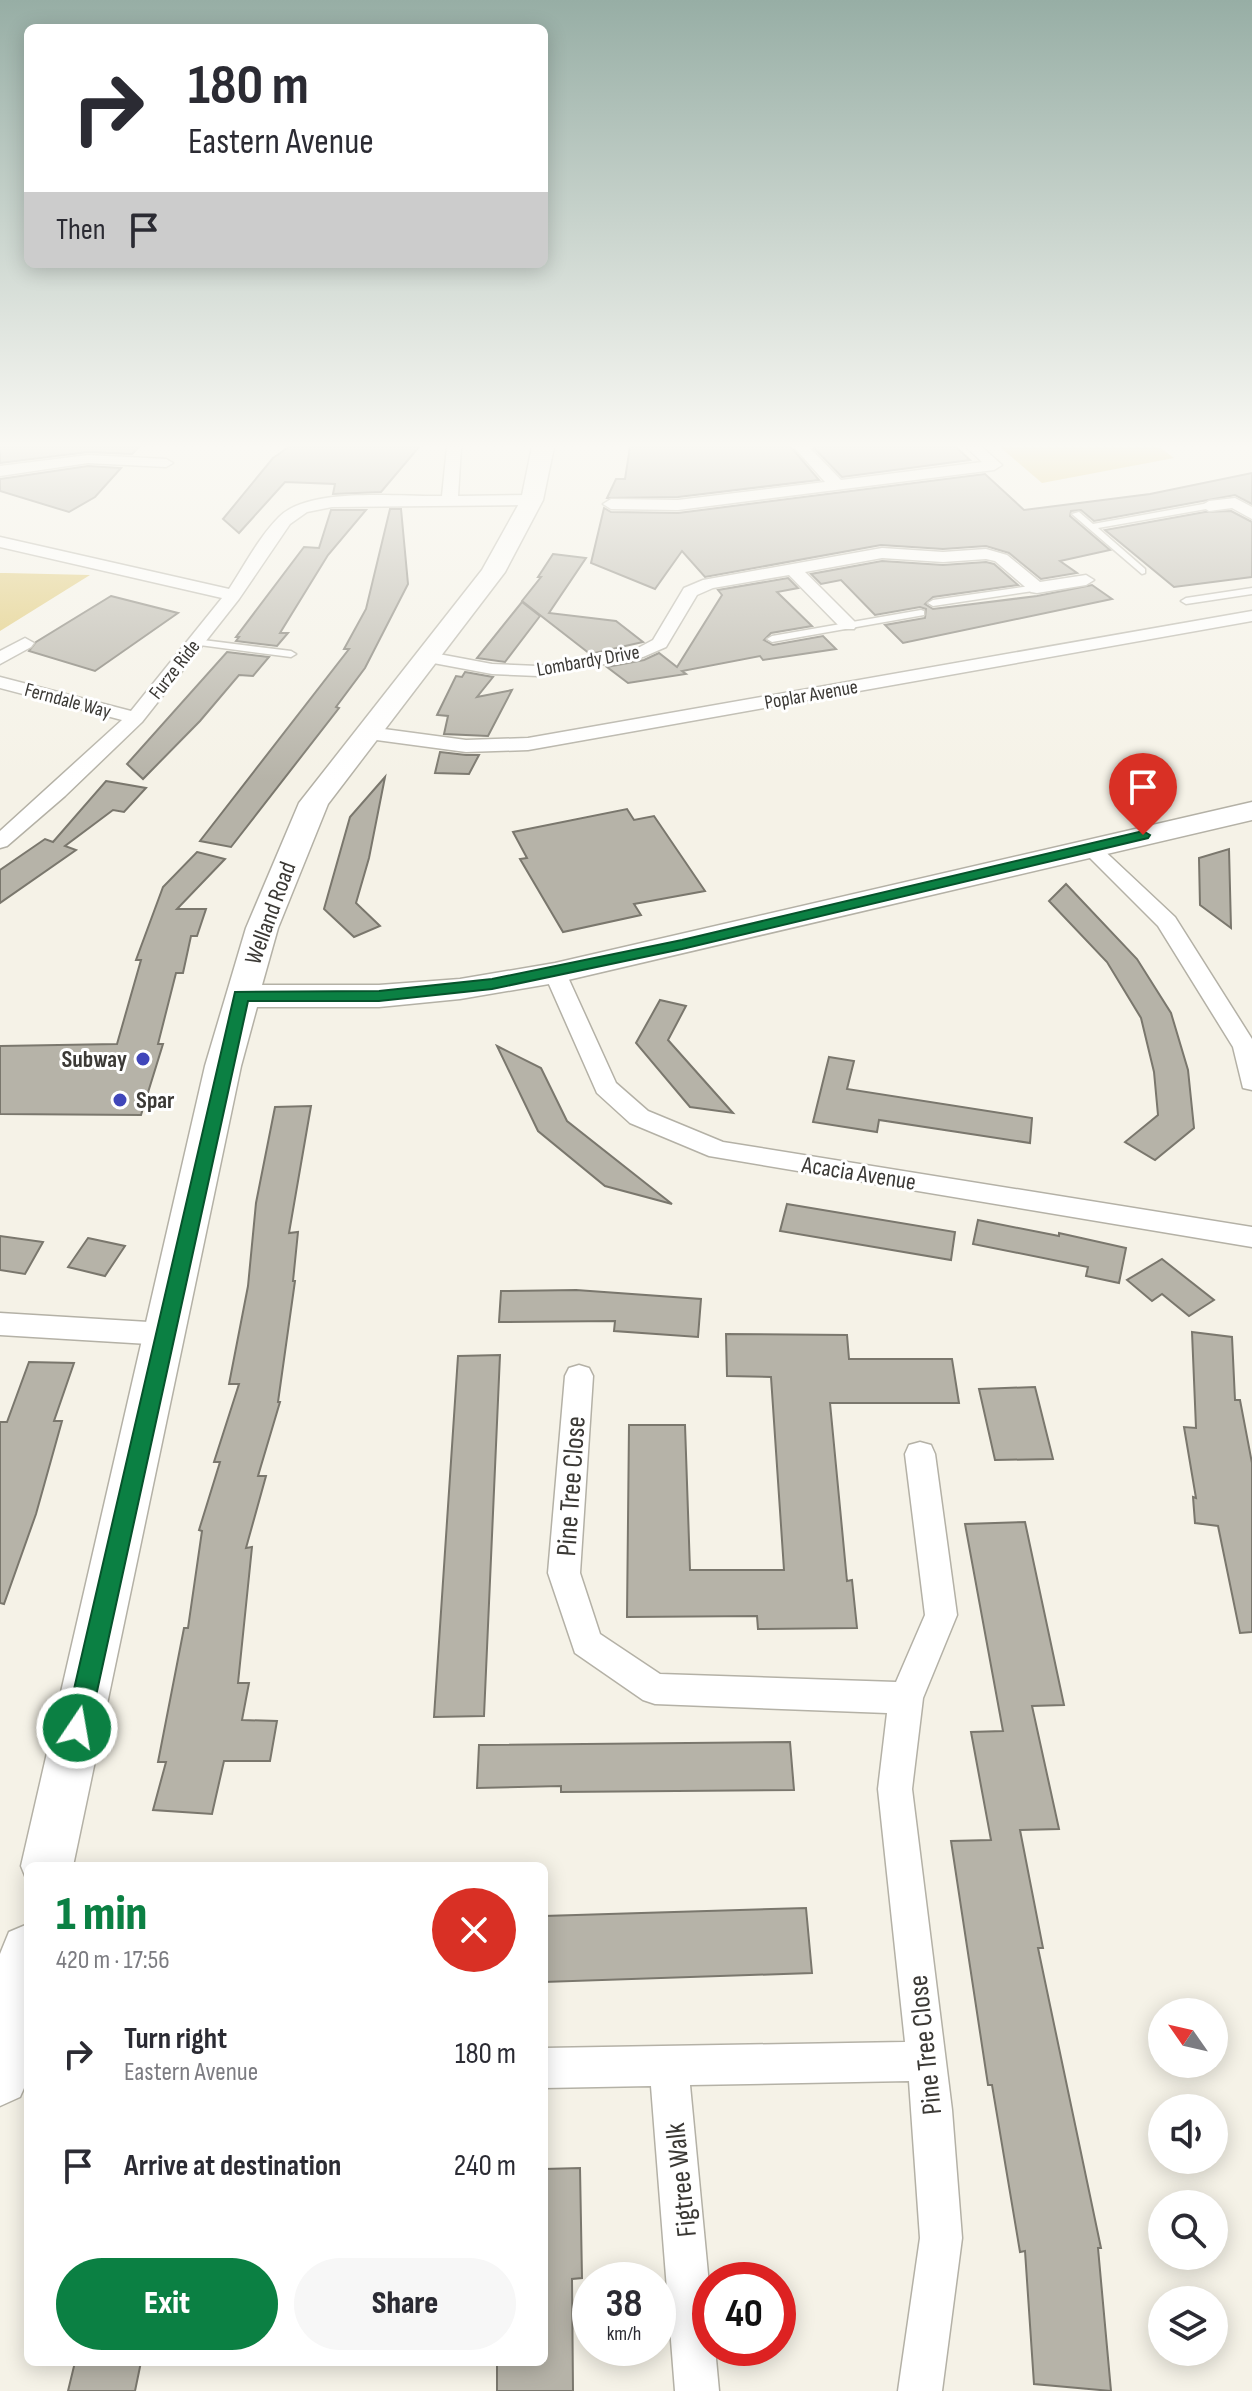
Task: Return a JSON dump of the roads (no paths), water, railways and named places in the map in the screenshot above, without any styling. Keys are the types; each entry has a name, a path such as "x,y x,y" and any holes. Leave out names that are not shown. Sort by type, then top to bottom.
{"street":[{"path":"73,559 233,595"},
{"name":"Furze Ride","path":"0,842 58,792 135,718 258,559"},
{"name":"Welland Road","path":"48,1862 241,996 262,928 314,803 500,559"},
{"name":"Lombardy Drive","path":"428,657 492,669 538,671 643,652 660,643 690,592 709,584 851,559"},
{"name":"Lombardy Drive","path":"1002,559 1037,588"},
{"path":"793,569 848,625"},
{"path":"1037,588 1086,580"},
{"name":"Poplar Avenue","path":"369,733 466,746 528,744 1252,616"},
{"name":"Ferndale Way","path":"0,659 25,643"},
{"name":"Ferndale Way","path":"0,682 135,718"},
{"path":"241,996 379,996 460,989 555,973 1252,811"},
{"path":"1089,847 1167,922 1245,1047 1252,1082"},
{"name":"Acacia Avenue","path":"555,973 606,1087 639,1117 718,1150 1252,1237"},
{"path":"0,1324 165,1334"},
{"name":"Pine Tree Close","path":"579,1376 564,1573 587,1643 655,1689 906,1698"},
{"name":"Pine Tree Close","path":"920,1454 941,1615 906,1698 895,1789 941,2238 920,2391"},
{"path":"24,1969 0,2080 24,2081"},
{"path":"548,2068 925,2061"},
{"name":"Figtree Walk","path":"669,2065 697,2391"}],"lane":[{"path":"1127,559 1142,571"},
{"path":"933,603 1037,588"},
{"path":"1186,601 1252,591"},
{"path":"772,639 921,613"},
{"path":"195,642 291,654"}],"place":[{"name":"Subway","path":"143,1059"},
{"name":"Spar","path":"120,1100"}]}
